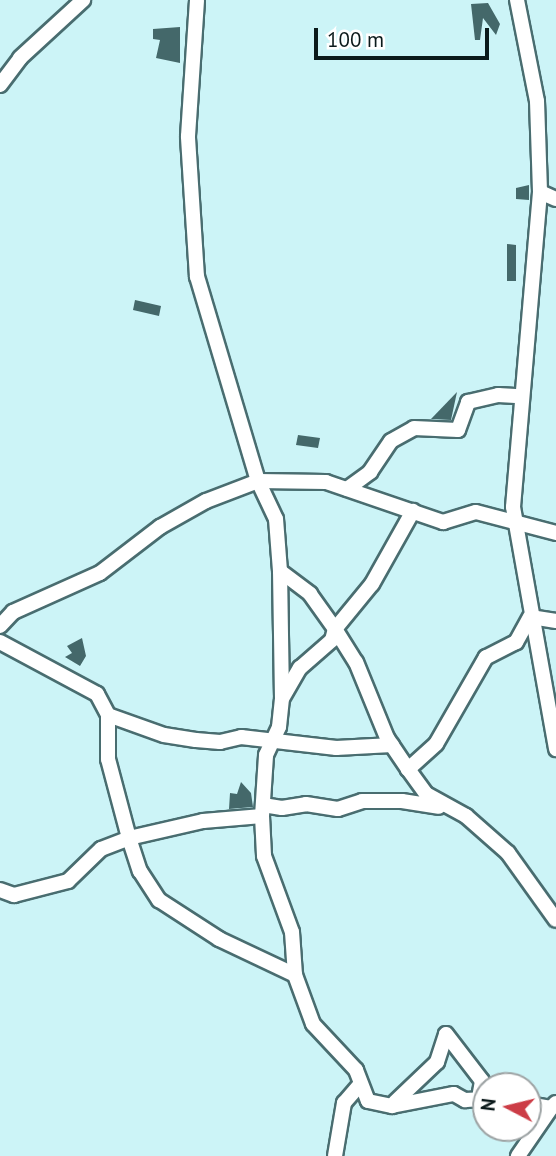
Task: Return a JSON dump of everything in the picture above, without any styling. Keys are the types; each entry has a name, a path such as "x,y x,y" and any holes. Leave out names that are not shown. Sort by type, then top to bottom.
{"street":[{"path":"0,85 20,58 83,0"},
{"path":"197,0 188,136 197,277 258,481 276,519 280,571 282,698 279,727 266,755 262,811 264,856 292,932 295,975 313,1024 355,1070 359,1086 368,1101 392,1106 454,1094 465,1100 472,1099"},
{"path":"517,0 537,101 540,192 520,397 514,521 556,749"},
{"path":"540,192 556,199"},
{"path":"347,489 369,471 391,441 414,428 458,430 468,402 498,395 520,397"},
{"path":"0,626 13,612 100,573 160,527 206,501 258,481 326,482 443,522 476,512 556,533"},
{"path":"282,698 300,668 332,640 335,629 372,584 413,511"},
{"path":"280,571 310,594 335,629 355,662 391,745 426,793 450,811"},
{"path":"530,617 556,621"},
{"path":"408,769 436,744 486,657 516,642 530,617"},
{"path":"0,642 97,694 108,715 108,759 129,838 140,872 159,900 219,939 295,975"},
{"path":"108,715 164,735 196,740 220,742 242,737 336,748 391,745"},
{"path":"0,890 14,895 68,881 101,849 129,838 203,821 306,804 338,809 362,801 402,801 466,816 508,853 556,920"},
{"path":"392,1106 438,1062 446,1034 475,1072"},
{"path":"335,1156 344,1103 359,1086"},
{"path":"518,1156 553,1106"}],"building":[{"path":"488,3 500,24 496,35 483,18 480,40 475,40 471,4"},
{"path":"180,27 180,63 156,58 160,40 153,39 153,29"},
{"path":"529,185 529,200 516,199 516,188"},
{"path":"507,244 516,245 516,281 507,281"},
{"path":"135,300 161,306 159,316 133,310"},
{"path":"457,392 451,420 431,419"},
{"path":"298,435 320,438 318,448 296,445"},
{"path":"82,638 86,656 80,666 65,657 72,653 67,646"},
{"path":"241,782 251,793 253,807 229,809 230,793 237,794"}]}
